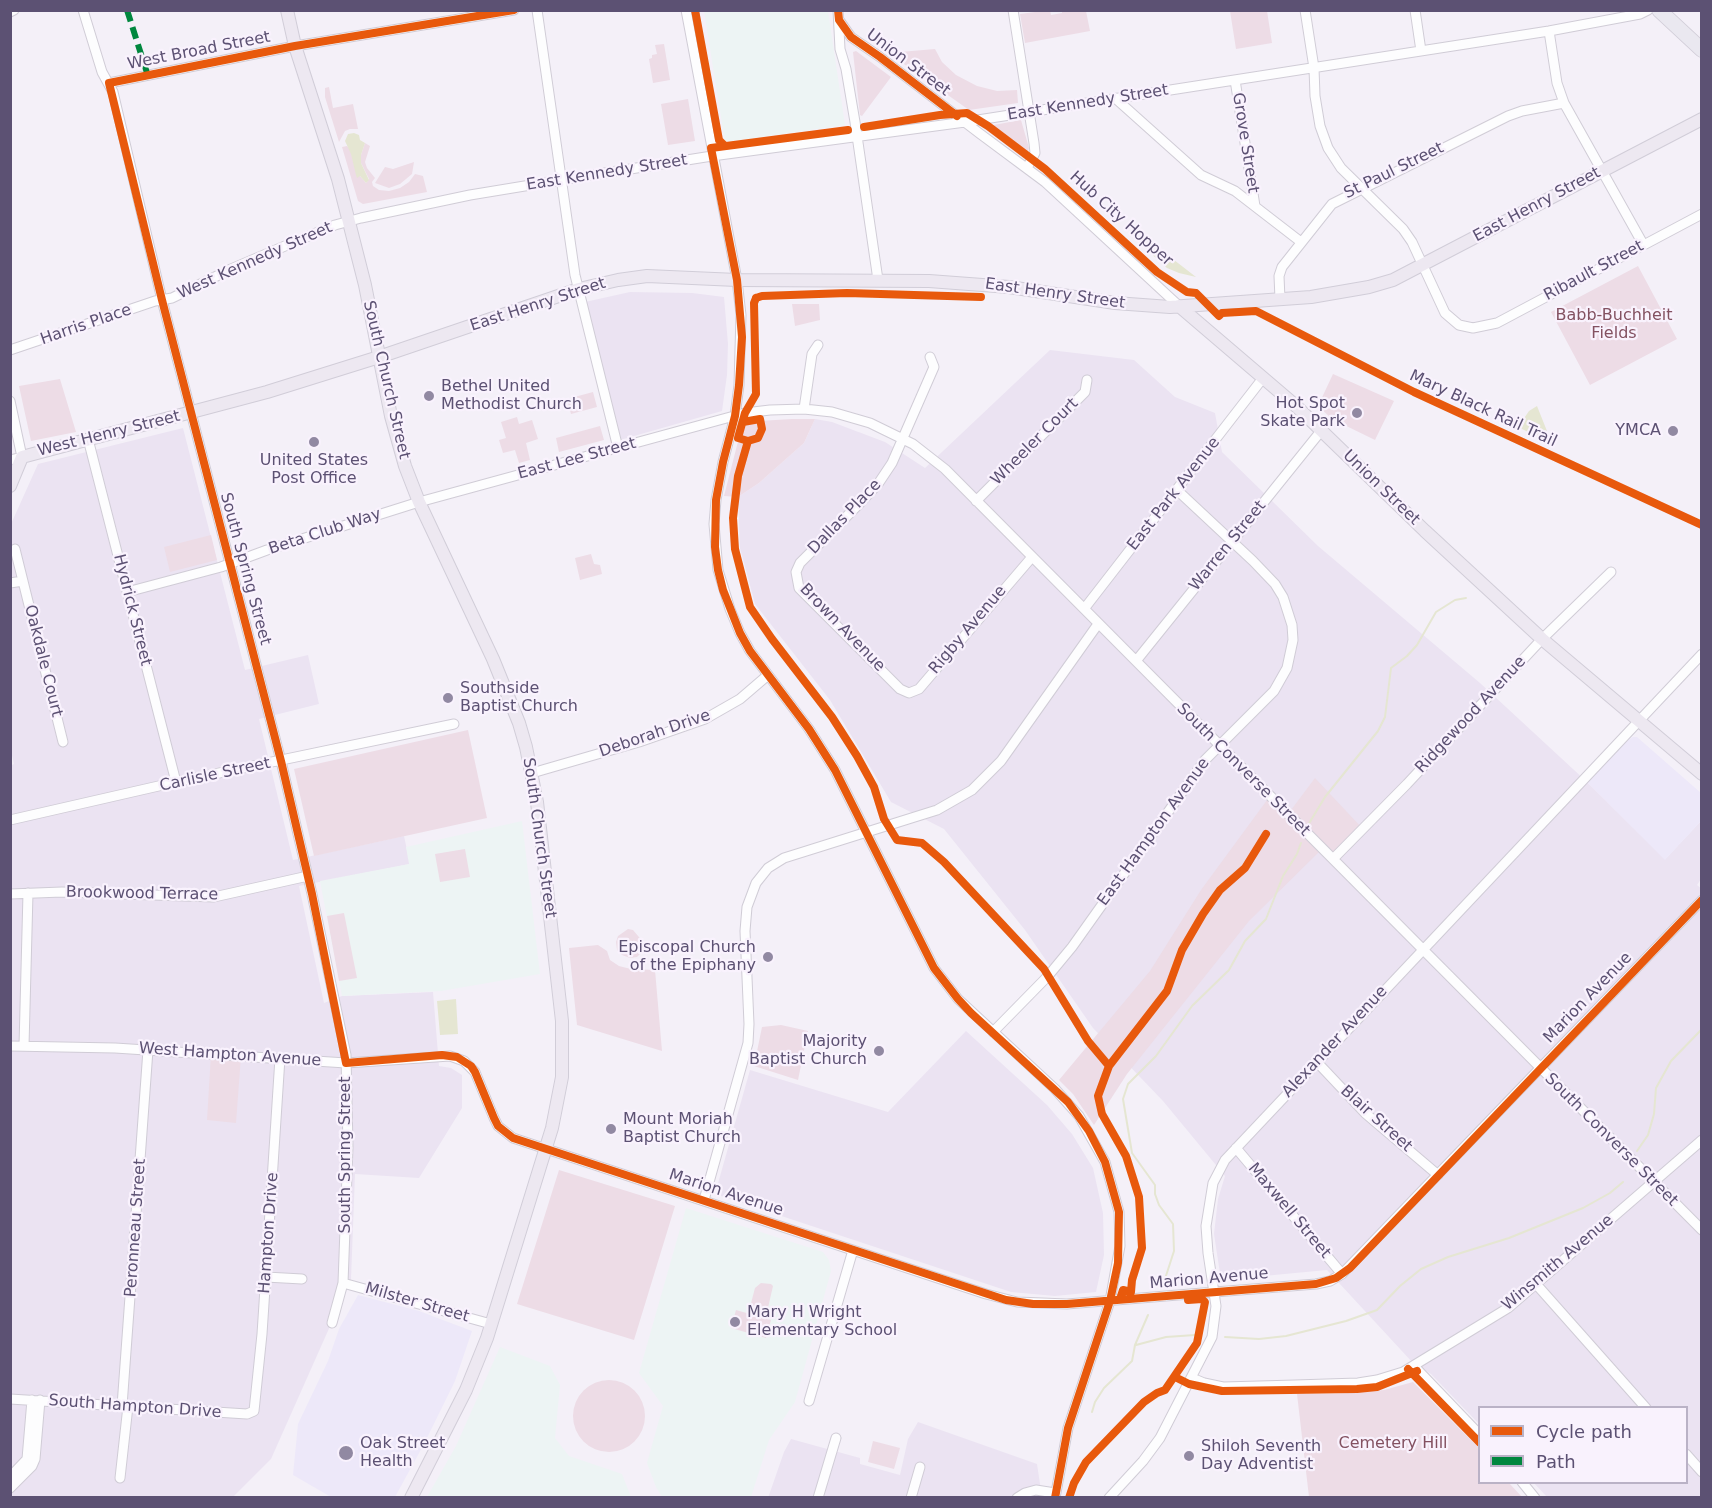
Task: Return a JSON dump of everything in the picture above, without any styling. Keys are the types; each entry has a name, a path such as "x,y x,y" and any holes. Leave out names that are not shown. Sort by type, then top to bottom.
{"highway":[{"path":"1659,10 1701,50"}],"main road":[{"name":"South Church Street","path":"287,10 295,46 349,220 396,435 405,466 419,502 499,673 519,723 532,773 552,927 564,1048 560,1091 545,1148 491,1324 466,1390 411,1497"},
{"name":"East Henry Street","path":"380,357 579,289 646,276 975,284 1156,307 1330,294 1393,280 1701,119"},
{"name":"Union Street","path":"1179,306 1321,431 1542,639 1701,774"},
{"name":"West Henry Street","path":"16,459 88,438 191,414 380,357"},
{"path":"10,486 16,459"}],"street":[{"name":"South Spring Street","path":"83,10 102,72 109,83 280,761 333,990 346,1063 348,1147 343,1283 332,1323"},
{"name":"West Broad Street","path":"109,83 295,46 514,10"},
{"path":"537,10 579,289 618,448"},
{"path":"686,10 737,280 742,337 735,416 716,500 715,547 723,590 736,625 750,651 827,756 934,968 958,999 1068,1102 1089,1131 1105,1162 1119,1212 1121,1229 1118,1263 1110,1301 1068,1428 1055,1495 1036,1490 1017,1497"},
{"path":"1012,10 1035,153 1027,168"},
{"path":"1305,10 1314,68 1315,96 1323,137 1334,159 1403,229 1423,265"},
{"path":"1415,10 1421,51"},
{"name":"East Kennedy Street","path":"349,220 470,195 561,180 712,156 965,123 1549,31 1640,14 1648,10"},
{"path":"838,15 840,49 846,69 858,137 878,280"},
{"name":"Union Street","path":"838,15 851,37 1027,168 1066,200 1179,306"},
{"path":"1549,31 1557,83 1563,103 1643,244"},
{"path":"846,69 845,51 851,37"},
{"name":"Grove Street","path":"1234,80 1255,206"},
{"path":"1115,98 1201,175 1235,191 1301,242"},
{"name":"St Paul Street","path":"1280,299 1280,271 1332,204 1508,116 1563,103"},
{"name":"Ribault Street","path":"1423,265 1446,313 1452,320 1466,327 1487,327 1701,214"},
{"name":"West Kennedy Street","path":"162,300 172,298 241,264 349,220"},
{"name":"Harris Place","path":"10,350 162,300"},
{"path":"804,409 812,354 818,345"},
{"name":"Dallas Place","path":"800,563 878,484 892,463 934,368 930,357"},
{"name":"East Park Avenue","path":"1084,609 1263,378"},
{"name":"Wheeler Court","path":"976,501 1085,392 1087,380"},
{"path":"10,402 16,459"},
{"name":"South Converse Street","path":"735,416 770,410 804,409 851,416 886,429 930,456 1701,1230"},
{"name":"East Lee Street","path":"419,502 735,416"},
{"name":"Warren Street","path":"1136,661 1321,431"},
{"name":"Hydrick Street","path":"88,438 176,782"},
{"name":"East Hampton Avenue","path":"993,1032 1048,976 1072,947 1205,760 1274,691 1287,668 1293,640 1292,625 1283,597 1275,584 1177,490"},
{"name":"Beta Club Way","path":"127,592 221,567 419,502"},
{"name":"Oakdale Court","path":"15,549 63,742"},
{"name":"Rigby Avenue","path":"900,689 909,693 919,689 1032,557"},
{"name":"Brown Avenue","path":"800,563 796,572 799,588 900,689"},
{"name":"Ridgewood Avenue","path":"1333,859 1407,784 1542,639 1611,572"},
{"path":"10,583 23,581"},
{"path":"704,1200 748,1043 745,931 747,907 752,890 762,875 784,858 937,810 955,801 988,776 1001,761 1098,624"},
{"name":"Alexander Avenue","path":"1109,1497 1156,1444 1212,1337 1216,1316 1215,1292 1206,1236 1208,1206 1218,1171 1236,1148 1316,1061 1701,654"},
{"name":"Deborah Drive","path":"532,773 639,742 705,719 740,699 768,675"},
{"name":"Carlisle Street","path":"10,820 176,782 454,724"},
{"name":"Brookwood Terrace","path":"10,894 214,897 308,876"},
{"path":"24,1046 28,893"},
{"name":"Marion Avenue","path":"545,1148 986,1294 1017,1302 1049,1304 1110,1301 1330,1281 1342,1274 1701,900"},
{"name":"West Hampton Avenue","path":"10,1046 148,1050 346,1063 442,1055 457,1057 471,1065 476,1071 498,1126 513,1138 545,1148"},
{"name":"Peronneau Street","path":"120,1478 148,1050"},
{"name":"Hampton Drive","path":"256,1407 280,1058"},
{"name":"Blair Street","path":"1316,1061 1365,1113 1438,1175"},
{"name":"Winsmith Avenue","path":"1192,1378 1222,1387 1358,1383 1392,1376 1414,1366 1508,1308 1701,1140"},
{"name":"Maxwell Street","path":"1236,1148 1342,1274"},
{"path":"809,1401 853,1250"},
{"path":"266,1277 302,1279"},
{"name":"Milster Street","path":"343,1283 491,1324"},
{"path":"1536,1284 1645,1406"},
{"path":"1414,1366 1478,1434"},
{"name":"South Hampton Drive","path":"10,1399 247,1414 256,1407"},
{"path":"10,1488 31,1461 35,1400"},
{"path":"818,1497 836,1438"},
{"path":"1688,1456 1701,1472"},
{"path":"10,1477 31,1461"},
{"path":"911,1497 920,1467"},
{"path":"1524,1484 1535,1497"}],"shaded area":[{"path":"704,11 828,11 845,125 725,142"},
{"path":"348,134 359,135 360,140 365,143 361,163 369,180 366,183 360,176 357,178 345,141"},
{"path":"1147,239 1196,277 1167,268 1145,248"},
{"path":"630,292 692,293 724,297 728,344 722,411 620,440 585,302"},
{"path":"1050,350 1134,360 1175,397 1215,413 1222,452 1318,546 1480,683 1587,782 1665,859 1701,821 1701,879 1697,885 1702,889 1701,1497 1547,1497 1535,1484 1688,1484 1688,1406 1478,1406 1478,1423 1431,1374 1413,1363 1327,1270 1221,1280 1214,1234 1218,1199 1225,1176 1163,1101 1093,1028 1025,930 944,829 891,802 830,700 755,604 740,548 738,497 759,483 804,443 815,419 832,422 885,442 925,468"},
{"path":"1537,406 1547,431 1540,438 1518,427 1529,411"},
{"path":"183,428 245,670 308,655 319,704 259,719 293,860 404,836 410,864 299,886 324,1003 342,996 433,992 439,1066 451,1068 462,1075 462,1108 419,1178 355,1174 351,1279 271,1459 234,1496 11,1497 10,766 14,764 10,747 11,524 38,464"},
{"path":"1637,737 1701,793 1701,821 1665,860 1587,782 1625,742"},
{"path":"522,821 540,974 441,991 342,996 320,881 409,864 406,847"},
{"path":"456,999 458,1034 440,1035 437,1001"},
{"path":"966,1031 1047,1105 1072,1134 1093,1168 1103,1213 1104,1255 1096,1292 1055,1296 1011,1292 715,1194 750,1070 888,1112"},
{"name":"Mary H Wright Elementary School","path":"686,1208 823,1252 829,1260 831,1271 795,1402 769,1440 751,1497 662,1497 647,1463 663,1406 639,1373"},
{"path":"358,1295 419,1311 472,1331 455,1381 395,1497 331,1497 293,1475 298,1424 328,1361 339,1329"},
{"path":"500,1347 550,1366 560,1385 555,1438 569,1456 622,1474 631,1497 427,1497 456,1446"},
{"path":"918,1422 1037,1464 1042,1497 768,1498 784,1452 791,1439 860,1458 860,1464 900,1475 908,1439"}],"green space":[{"path":"1050,10 1051,15 1062,13 1062,11 1086,11 1090,31 1025,43 1020,14"},
{"path":"1230,11 1267,11 1272,43 1236,49"},
{"path":"664,44 670,80 653,83 649,59 652,55 657,54 655,45"},
{"path":"935,49 942,62 956,75 977,86 997,91 1017,90 1018,103 969,110 894,57 900,52"},
{"path":"856,51 891,77 862,116 860,115 853,52"},
{"path":"329,87 333,108 353,104 358,129 345,131 339,142 325,97 325,88"},
{"path":"688,99 695,141 668,145 661,104"},
{"path":"1021,120 1029,148 1027,156 988,126"},
{"path":"365,143 370,146 365,162 375,178 372,182 373,186 379,190 389,191 400,188 415,174 423,176 427,192 363,204 358,201 342,147 347,146 350,149 360,176 366,183 369,179 361,163"},
{"path":"414,162 412,174 400,184 389,188 375,183 385,167 393,169"},
{"name":"Babb-Buchheit Fields","path":"1638,266 1677,339 1590,385 1551,312"},
{"path":"792,304 819,304 820,320 795,326"},
{"name":"Hot Spot Skate Park","path":"1333,374 1394,401 1375,440 1332,419 1318,406"},
{"path":"60,379 76,432 31,441 19,386"},
{"path":"593,392 597,407 571,414 567,399"},
{"path":"517,417 519,424 532,420 538,439 526,443 530,460 519,463 515,450 503,453 499,440 506,438 501,422"},
{"path":"815,419 804,443 759,483 738,497 724,496 743,422"},
{"path":"600,426 604,440 559,452 556,438"},
{"path":"211,535 217,560 170,572 164,547"},
{"path":"591,554 594,564 600,565 602,574 580,580 575,558"},
{"path":"468,730 487,818 314,856 294,769"},
{"path":"1315,778 1363,829 1333,859 1322,849 1249,921 1127,1074 1094,1125 1073,1094 1059,1080 1150,971 1201,890 1270,796 1288,814"},
{"path":"465,849 470,877 440,882 435,854"},
{"path":"344,913 357,978 339,981 327,916"},
{"path":"628,929 633,930 644,943 645,949 637,957 630,958 617,950 618,936"},
{"path":"598,945 607,951 610,960 619,966 655,970 662,1051 577,1025 569,948"},
{"path":"781,1025 808,1031 798,1080 754,1066 762,1027"},
{"path":"211,1054 241,1056 236,1123 207,1120"},
{"path":"559,1170 675,1206 634,1340 517,1304"},
{"path":"761,1283 773,1286 767,1312 750,1307 755,1288"},
{"path":"736,1310 771,1320 766,1338 731,1328"},
{"path":"616,1380 635,1390 643,1402 645,1416 643,1430 635,1442 623,1450 602,1452 583,1442 575,1430 573,1409 583,1390 595,1382"},
{"name":"Cemetery Hill","path":"1413,1382 1478,1447 1478,1484 1510,1484 1522,1497 1309,1497 1297,1394 1384,1390"},
{"path":"873,1441 900,1448 894,1469 868,1462"}],"waterway":[{"path":"1308,825 1325,797 1378,731 1385,717 1391,668 1417,645 1436,612 1455,600 1466,598"},
{"path":"1164,1282 1174,1251 1173,1224 1159,1205 1155,1185 1132,1153 1123,1099 1128,1084 1156,1056 1192,1006 1229,970 1245,941 1266,919 1283,876 1301,843"},
{"path":"1637,1151 1648,1135 1654,1114 1656,1088 1671,1061 1702,1029"},
{"path":"1225,1337 1259,1339 1286,1336 1346,1321 1377,1310 1400,1286 1421,1269 1448,1257 1509,1238 1583,1208 1610,1193 1623,1182"},
{"path":"1092,1412 1104,1388 1132,1361 1135,1345 1148,1315"},
{"path":"1136,1345 1166,1337 1195,1335"}],"marked path":[{"path":"127,10 148,76"}],"cycle path":[{"path":"514,10 295,46 109,83 162,300 281,761 312,894 346,1063 442,1055 457,1057 471,1066 498,1126 513,1138 1006,1300 1033,1304 1067,1304 1316,1284 1336,1278 1350,1268 1702,900"},
{"path":"695,10 719,140 724,145"},
{"path":"838,10 839,20 851,37 957,116"},
{"name":"Hub City Hopper","path":"864,127 967,113 1045,169 1157,272 1187,292 1196,293 1219,316 1222,313 1256,311 1414,392 1702,525"},
{"path":"848,130 711,148 737,280 742,337 735,416 716,500 715,547 718,570 723,590 740,633 750,651 809,729 835,770 934,968 971,1013 1068,1102 1089,1131 1105,1162 1119,1212 1118,1263 1110,1301 1068,1428 1055,1498"},
{"path":"756,298 847,293 981,297"},
{"path":"743,422 760,419 762,429 758,438 748,441 738,438 745,413 756,394 754,303 756,298"},
{"path":"748,441 738,476 733,518 735,549 750,607 832,717 857,756 874,787 884,819 897,840 922,843 944,862 1044,969 1088,1041 1109,1066"},
{"path":"1121,1296 1123,1290 1131,1292 1132,1280 1142,1248 1139,1197 1126,1156 1102,1114 1098,1096 1109,1066 1167,991 1182,950 1203,914 1220,890 1245,868 1266,834"},
{"path":"1069,1498 1074,1483 1086,1462 1144,1402 1165,1390 1197,1343 1205,1302 1202,1299 1188,1300"},
{"path":"1408,1369 1478,1441"},
{"path":"1175,1377 1189,1384 1222,1391 1357,1389 1377,1387 1417,1371"}],"place":[{"name":"Bethel United Methodist Church","path":"429,396"},
{"name":"Hot Spot Skate Park","path":"1357,413"},
{"name":"YMCA","path":"1673,431"},
{"name":"United States Post Office","path":"314,442"},
{"name":"Southside Baptist Church","path":"448,698"},
{"name":"Episcopal Church of the Epiphany","path":"768,957"},
{"name":"Majority Baptist Church","path":"879,1051"},
{"name":"Mount Moriah Baptist Church","path":"611,1129"},
{"name":"Mary H Wright Elementary School","path":"735,1322"},
{"name":"Oak Street Health","path":"346,1453"},
{"name":"Shiloh Seventh Day Adventist","path":"1189,1456"}]}
